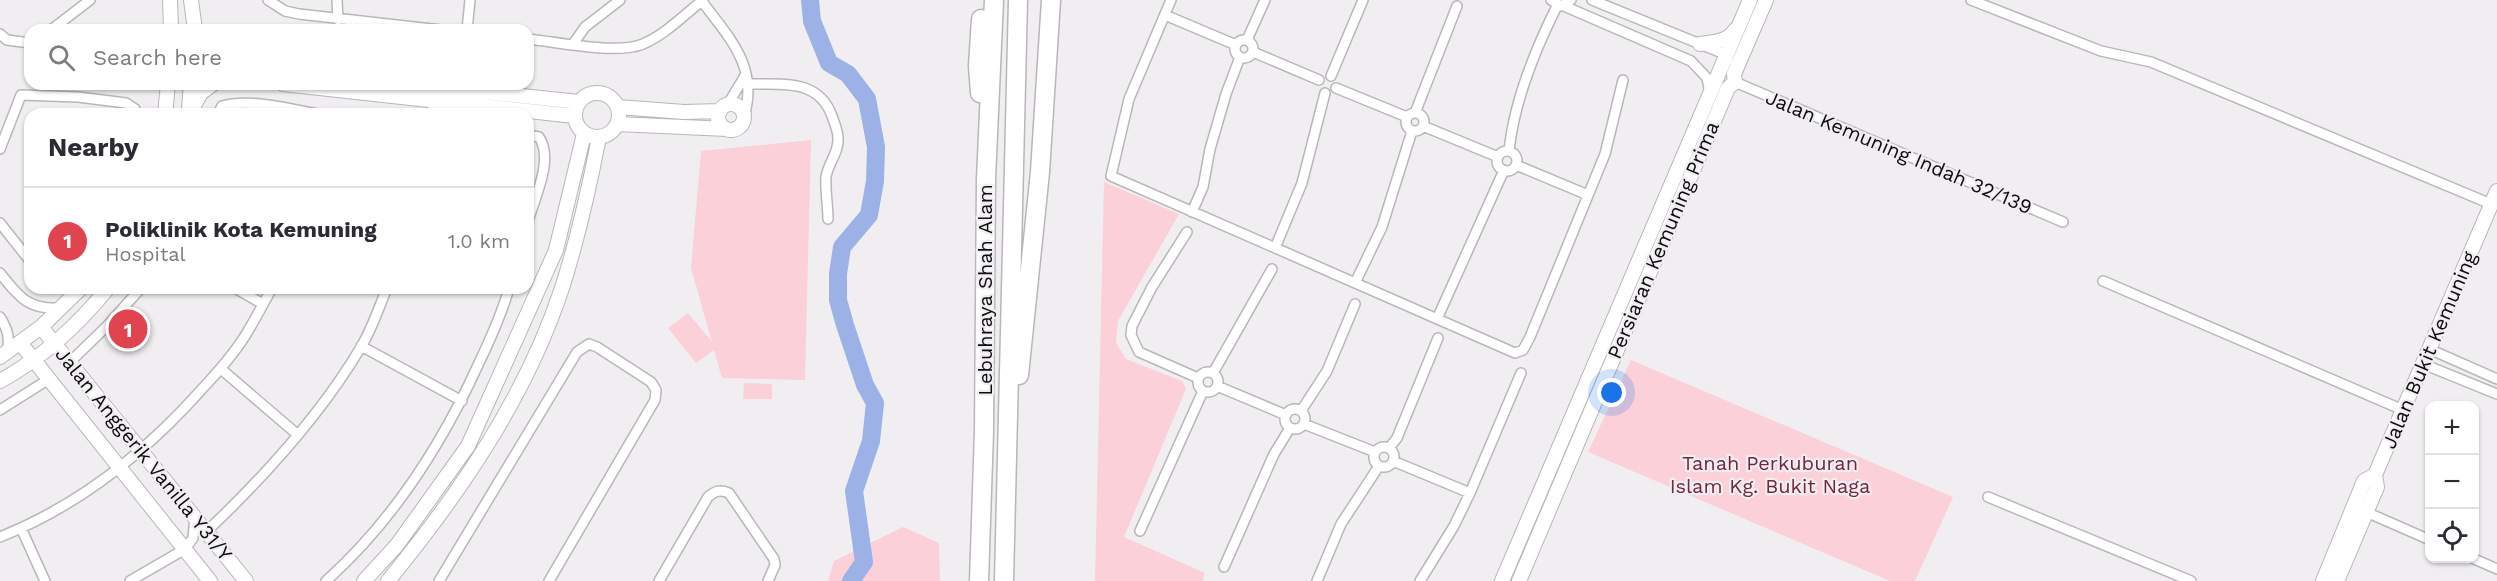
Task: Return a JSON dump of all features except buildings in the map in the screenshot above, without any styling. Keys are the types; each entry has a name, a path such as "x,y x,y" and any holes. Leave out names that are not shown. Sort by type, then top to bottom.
{"highway":[{"path":"982,0 978,66 986,179"},
{"name":"Lebuhraya Shah Alam","path":"979,581 984,431 986,179 994,0"},
{"name":"Lebuhraya Shah Alam","path":"1005,581 1005,492 1018,0"},
{"path":"1005,492 1015,446 1018,384 1040,172 1051,0"}],"street":[{"path":"59,24 90,0"},
{"path":"170,0 171,24"},
{"path":"191,0 194,24"},
{"path":"268,0 285,11 379,24"},
{"path":"337,0 338,20"},
{"path":"468,24 470,0"},
{"path":"573,44 585,27 620,0"},
{"path":"534,40 621,49 642,45 673,25 702,0 737,49 747,79 750,92 739,127 727,129 617,124"},
{"path":"1171,0 1129,99 1111,176 1515,352 1523,350 1530,338 1605,154 1623,80"},
{"path":"1247,40 1264,0"},
{"path":"1331,76 1364,0"},
{"path":"1592,0 1726,55 1730,66 1731,85"},
{"name":"Persiaran Kemuning Prima","path":"1502,581 1750,0"},
{"name":"Persiaran Kemuning Prima","path":"1519,581 1766,0"},
{"path":"1971,0 2101,51 2151,62 2491,204"},
{"path":"1509,151 1510,133 1526,81 1543,35 1561,3 1691,61 1707,78 1710,85 1710,93 1704,109"},
{"path":"1412,131 1406,125 1457,6"},
{"path":"1165,15 1236,45"},
{"path":"1700,44 1731,37 1740,23"},
{"path":"0,34 7,40 24,43"},
{"path":"1236,45 1242,40 1247,40"},
{"path":"1247,40 1253,46 1253,52"},
{"path":"1236,45 1236,53 1240,57 1246,57 1253,52"},
{"path":"1253,52 1319,80"},
{"path":"1192,212 1203,187 1210,149 1226,94 1240,57"},
{"path":"1319,80 1326,75 1331,76 1335,80 1336,88"},
{"path":"727,129 719,122 724,107 747,79"},
{"path":"747,79 799,86 816,91 827,102 839,137 836,152 826,174 828,219"},
{"path":"1319,80 1319,86 1325,93"},
{"name":"Jalan Kemuning Indah 32/139","path":"1731,85 2063,222"},
{"path":"1336,88 1411,115 1423,117 1423,126"},
{"path":"1325,93 1330,93 1336,88"},
{"path":"166,108 167,90"},
{"path":"189,108 191,90"},
{"path":"192,108 205,90"},
{"path":"320,90 433,108"},
{"path":"448,90 576,109"},
{"path":"1275,249 1302,183 1325,93"},
{"path":"534,109 576,109 590,94 603,94 614,101 618,107 617,124 610,133 599,137 584,134 579,129 576,109"},
{"path":"0,149 21,95 78,97 126,104 133,108"},
{"path":"223,108 230,104 281,108"},
{"path":"618,107 684,112 737,105 744,117"},
{"path":"1423,126 1498,157"},
{"path":"1412,131 1417,131 1423,126"},
{"path":"1355,283 1382,227 1412,131"},
{"path":"364,581 397,546 468,446 556,250 584,134"},
{"path":"534,136 539,137 544,144 545,158 534,199"},
{"path":"388,581 424,536 483,453 528,370 561,291 574,250 586,208 599,137"},
{"path":"1509,151 1516,156 1516,165 1510,170 1504,170 1499,167 1498,157 1502,152 1509,151"},
{"path":"1516,165 1588,195"},
{"path":"1437,319 1504,170"},
{"name":"Jalan Bukit Kemuning","path":"2329,580 2377,487 2375,475 2497,191"},
{"path":"0,223 24,253"},
{"path":"1187,232 1152,287 1132,326 1131,335 1139,352 1198,378"},
{"path":"1213,372 1272,269"},
{"path":"0,273 16,294 34,306 46,309 61,308"},
{"path":"2103,281 2403,410"},
{"path":"3,355 21,344 75,294"},
{"path":"0,381 34,360 86,314 103,294"},
{"path":"70,362 108,326 136,294"},
{"path":"246,294 263,304"},
{"path":"0,537 71,501 141,451 221,369 245,336 269,294"},
{"path":"207,531 254,486 298,435 361,346 384,294"},
{"path":"326,581 379,527 435,450 462,401 507,294"},
{"path":"1301,411 1327,371 1355,304"},
{"path":"0,317 8,331 9,340 3,355"},
{"name":"Jalan Anggerik Vanilla Y31/Y","path":"41,327 246,581"},
{"path":"1389,448 1397,438 1438,338"},
{"path":"21,344 210,581"},
{"path":"439,581 577,352 589,344 642,374 656,390 655,400 549,581"},
{"path":"361,346 462,401"},
{"path":"2429,349 2497,379"},
{"path":"2423,364 2497,394"},
{"path":"221,369 298,435"},
{"path":"1198,378 1203,373 1213,372"},
{"path":"1198,378 1199,387 1203,391 1210,392 1217,386 1218,380 1213,372"},
{"path":"1420,581 1454,526 1521,373"},
{"path":"0,410 49,379"},
{"path":"1217,386 1286,415"},
{"path":"1140,531 1203,391"},
{"path":"1293,409 1301,411 1305,418 1304,424 1297,429 1290,428 1285,420 1286,415 1293,409"},
{"path":"1304,424 1375,452"},
{"path":"1224,567 1274,454 1290,428"},
{"path":"1383,447 1389,448 1393,453 1393,461 1386,467 1379,466 1375,462 1375,452 1383,447"},
{"path":"1393,461 1470,493"},
{"path":"1317,581 1341,524 1379,466"},
{"name":"Jalan Bukit Kemuning","path":"2329,580 2364,481 2375,475"},
{"path":"659,581 708,497 715,491 723,490 729,493 774,559 775,565 769,579"},
{"path":"1988,497 2191,581"},
{"path":"2366,512 2425,538"},
{"path":"130,581 185,549 194,538 195,517"},
{"path":"21,528 45,581"},
{"path":"2479,561 2497,569"}],"green space":[{"path":"811,140 805,380 722,378 714,350 696,363 668,328 688,313 712,342 691,268 701,151"},
{"path":"1104,182 1179,214 1118,321 1116,343 1126,359 1182,381 1186,389 1124,537 1205,573 1202,581 1095,581"},
{"name":"Tanah Perkuburan Islam Kg. Bukit Naga","path":"1631,360 1953,497 1915,581 1890,581 1588,452"},
{"path":"744,383 772,384 772,399 743,399"},
{"path":"903,527 939,543 940,581 828,581 834,561"}],"waterway":[{"path":"810,0 812,21 829,63 848,74 867,99 876,147 875,181 869,215 842,247 838,274 838,300 845,325 865,385 875,403 871,441 854,491 864,562 851,581"}],"place":[{"name":"Poliklinik Kota Kemuning","path":"128,329"}]}
